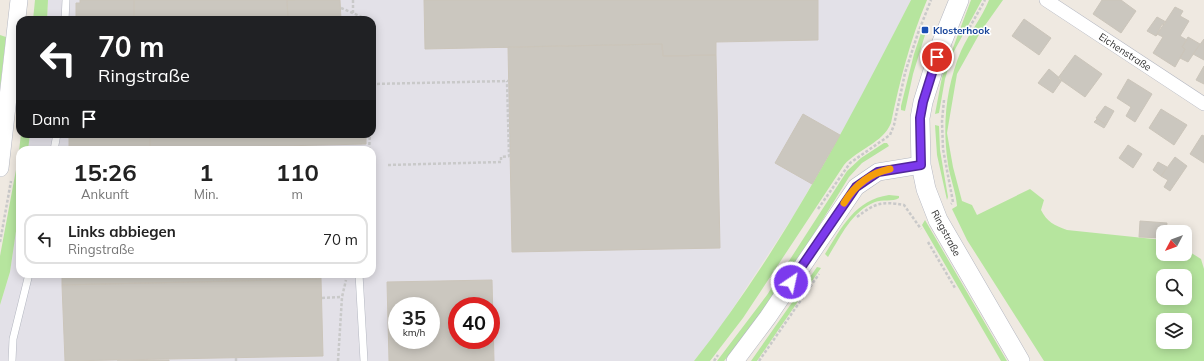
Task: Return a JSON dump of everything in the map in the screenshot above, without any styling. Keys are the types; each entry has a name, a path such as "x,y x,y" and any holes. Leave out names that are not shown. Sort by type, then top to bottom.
{"main road":[{"name":"Ringstraße","path":"959,0 942,42 923,102 920,118 921,165 926,189 938,220 1020,361"}],"street":[{"path":"17,16 19,0"},
{"name":"Eichenstraße","path":"1046,0 1204,104"},
{"path":"0,168 16,27"},
{"path":"735,361 768,317 856,187 878,172 921,165"}],"lane":[{"path":"65,16 66,0"},
{"path":"12,361 12,339 28,278"},
{"path":"359,278 364,361"}],"path":[{"path":"353,0 353,13"},
{"path":"896,115 905,73 931,0"},
{"path":"965,36 985,0"},
{"path":"341,8 360,16"},
{"path":"376,84 508,81 509,156 501,156 500,162 388,165"},
{"path":"944,96 942,136 953,202 951,204"},
{"path":"855,219 870,207 886,201 904,205"},
{"path":"759,361 781,332 823,269"},
{"path":"338,361 342,298 346,278"},
{"path":"322,298 342,298"}],"shaded area":[{"path":"48,0 911,0 860,100 794,215 722,325 694,361 0,361 0,305 10,272 16,231 16,278 376,278 376,146 28,146 30,138 376,138 376,16 47,16"}],"green space":[{"path":"35,0 48,0 47,16 33,16"},
{"path":"911,0 927,0 911,45 891,123 887,130 876,141 856,154 844,165 743,318 710,361 694,361 756,276 784,231 837,140"},
{"path":"971,0 982,0 953,53 945,79 939,113 935,114 942,77"},
{"path":"989,0 1003,0 981,31 957,74 947,133 953,167 962,201 972,205 977,215 1030,189 1044,200 1041,210 1046,217 1051,223 1062,228 1067,230 1156,239 1156,261 1192,261 1192,253 1201,259 1204,269 1204,361 1044,361 967,240 952,209 957,206 946,150 945,135 947,106 956,64 961,51"},
{"path":"921,33 925,35 913,74 905,111 901,110 901,106 914,54"},
{"path":"0,35 6,37 0,89"},
{"path":"935,125 939,126 940,150 948,197 947,200 937,155"},
{"path":"21,138 30,138 28,146 20,146"},
{"path":"884,143 887,143 889,146 862,163 849,177 804,250 750,329 724,361 717,361 767,295 847,171 861,158"},
{"path":"16,170 16,231 10,272 0,305 0,256"},
{"path":"889,195 899,196 899,198 875,202 859,212 847,225 828,257 825,254 837,234 858,209 877,198"},
{"path":"925,220 1007,361 1001,361 922,225"},
{"path":"817,267 821,268 757,361 751,361"}],"building":[{"path":"80,0 134,0 134,16 76,16 76,3 80,3"},
{"path":"134,0 287,0 288,16 134,16"},
{"path":"287,0 340,0 341,16 288,16"},
{"path":"424,0 818,0 818,40 716,42 716,55 663,56 662,44 425,49"},
{"path":"1102,0 1121,0 1136,11 1121,33 1093,14"},
{"path":"1175,7 1183,11 1180,16 1189,21 1180,36 1187,40 1182,47 1185,49 1175,67 1153,53 1163,37 1157,34"},
{"path":"1157,17 1166,22 1164,25 1162,24 1156,36 1147,31"},
{"path":"1024,19 1051,38 1039,55 1012,36"},
{"path":"1188,37 1200,44 1188,62 1180,58 1185,49 1182,47"},
{"path":"1204,39 1204,60 1193,54"},
{"path":"662,44 663,56 716,55 720,248 512,252 508,47"},
{"path":"1075,55 1102,74 1085,97 1058,78"},
{"path":"1204,66 1204,84 1196,80"},
{"path":"1049,69 1062,80 1053,93 1038,83"},
{"path":"1128,79 1152,94 1135,122 1126,116 1131,107 1117,98"},
{"path":"1105,106 1114,111 1106,125 1096,118"},
{"path":"1161,109 1187,125 1174,145 1149,128"},
{"path":"803,114 840,135 812,184 775,163"},
{"path":"1097,119 1106,125 1104,128 1094,122"},
{"path":"1202,135 1204,136 1204,163 1190,154"},
{"path":"69,138 150,138 150,146 69,146"},
{"path":"150,138 366,138 366,144 150,146"},
{"path":"1128,145 1142,154 1133,168 1119,158"},
{"path":"1175,157 1187,166 1170,191 1164,187 1168,180 1161,176"},
{"path":"1158,162 1167,167 1161,176 1153,170"},
{"path":"1140,221 1167,223 1167,225 1156,225 1156,238 1139,237"},
{"path":"62,278 321,278 321,279 62,285"},
{"path":"321,279 323,356 65,361 62,285"},
{"path":"492,280 492,297 448,297 448,349 494,349 494,361 389,361 389,349 440,349 440,297 388,297 388,322 387,282"},
{"path":"169,360 169,361 117,361"}],"slow traffic":[{"path":"844,203 849,195 865,179 878,172 890,169"}],"place":[{"name":"Klosterhook","path":"925,30"}],"route":[{"path":"791,282 849,195 856,187 865,179 878,172 888,169 921,165 920,118 923,102 937,57"}]}
